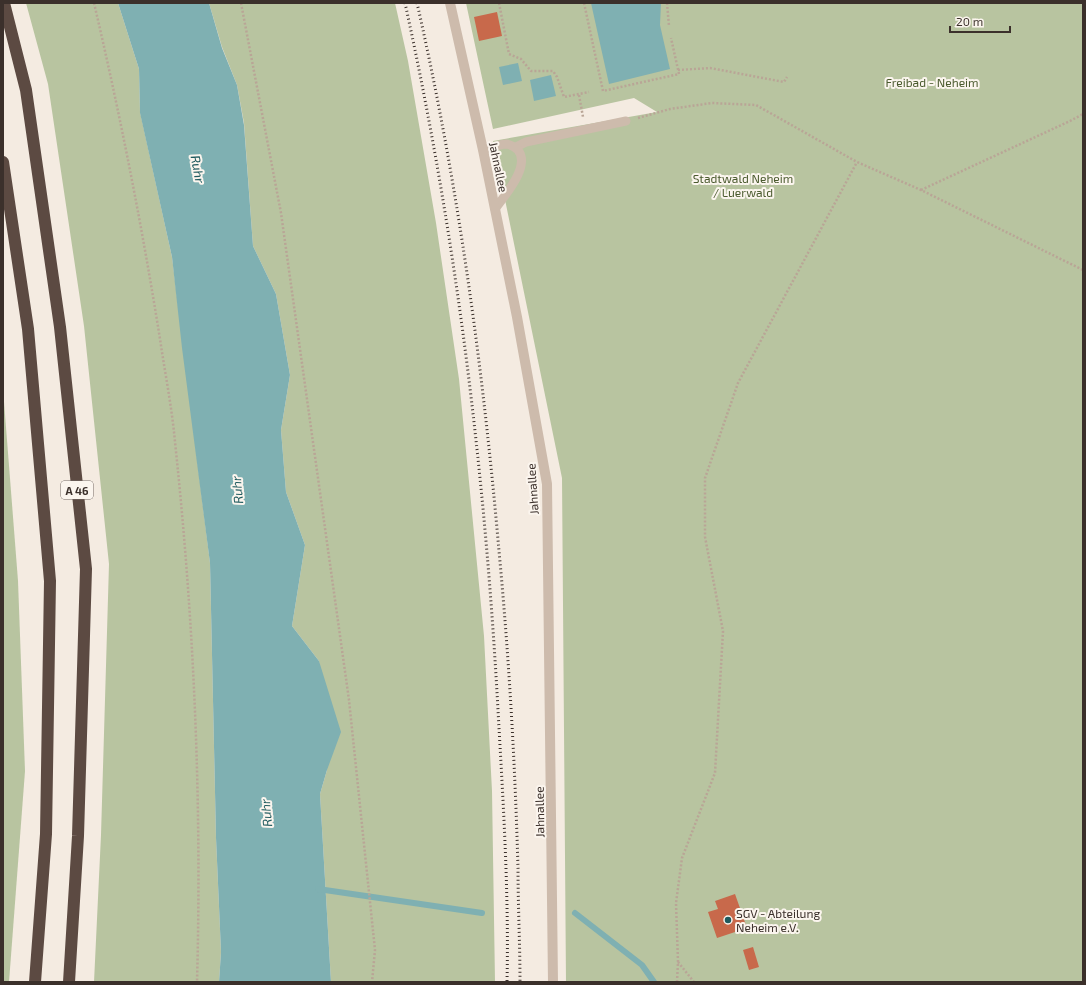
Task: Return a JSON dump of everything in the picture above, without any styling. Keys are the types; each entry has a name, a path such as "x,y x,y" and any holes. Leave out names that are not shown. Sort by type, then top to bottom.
{"highway":[{"name":"A 46","path":"4,3 26,90 60,327 86,569 78,836 68,982"},
{"path":"3,162 28,329 50,581 46,834 35,982"}],"street":[{"name":"Jahnallee","path":"450,3 483,150 520,332 547,484 553,982"}],"lane":[{"path":"516,147 526,142 626,121"},
{"path":"483,150 507,144 516,147 521,154 521,166 515,181 495,209"}],"path":[{"path":"94,3 123,131 148,264 175,440 192,634 199,825 197,982"},
{"path":"241,3 282,213 348,692 375,950 372,982"},
{"path":"499,3 509,54 521,59 531,71 553,70 564,97 589,92"},
{"path":"584,3 603,91 679,74 671,38"},
{"path":"668,3 669,26"},
{"path":"678,70 710,68 784,82 787,77"},
{"path":"579,95 585,129"},
{"path":"626,121 670,109 712,103 756,105 857,162 921,190 1083,270"},
{"path":"921,190 1083,114"},
{"path":"676,982 678,962 676,903 682,858 715,773 723,631 706,537 705,478 738,383 857,162"},
{"path":"678,962 694,982"}],"green space":[{"path":"26,3 118,3 139,69 140,112 172,257 210,563 216,838 221,952 219,982 94,982 101,835 109,564 84,326 48,84"},
{"path":"209,3 395,3 408,61 436,223 459,379 484,636 492,791 495,982 331,982 320,794 327,770 319,661 292,626 305,545 286,492 281,430 290,375 276,294 253,246 244,123 237,85 222,47"},
{"path":"466,3 1083,3 1083,982 566,982 562,478 493,141 657,112 634,98 493,129"},
{"path":"3,389 18,581 25,771 9,982 3,982"}],"water":[{"name":"Ruhr","path":"118,3 209,3 222,48 237,85 244,125 253,246 276,294 290,375 281,430 286,492 305,545 292,626 319,661 341,732 320,794 331,982 219,982 221,952 216,838 210,563 182,348 172,257 140,113 139,69"},
{"path":"591,3 661,3 660,25 670,69 609,84"},
{"path":"518,63 522,81 503,85 499,67"},
{"path":"551,75 556,96 534,101 530,80"}],"building":[{"path":"497,12 502,36 479,41 474,17"},
{"name":"SGV - Abteilung Neheim e.V.","path":"735,894 747,928 717,938 708,912 718,909 715,901"},
{"path":"753,947 759,967 749,970 743,950"}],"waterway":[{"path":"318,889 482,913"},
{"path":"575,913 642,965 654,982"}],"railway":[{"path":"405,3 439,178 466,354 476,443 492,621 504,812 507,982"},
{"path":"417,3 432,71 457,207 477,345 493,482 509,670 518,868 520,982"}],"place":[{"name":"SGV - Abteilung Neheim e.V.","path":"728,920"}],"park label":[{"name":"Freibad - Neheim","path":"932,82"},
{"name":"Stadtwald Neheim / Luerwald","path":"743,185"}]}
